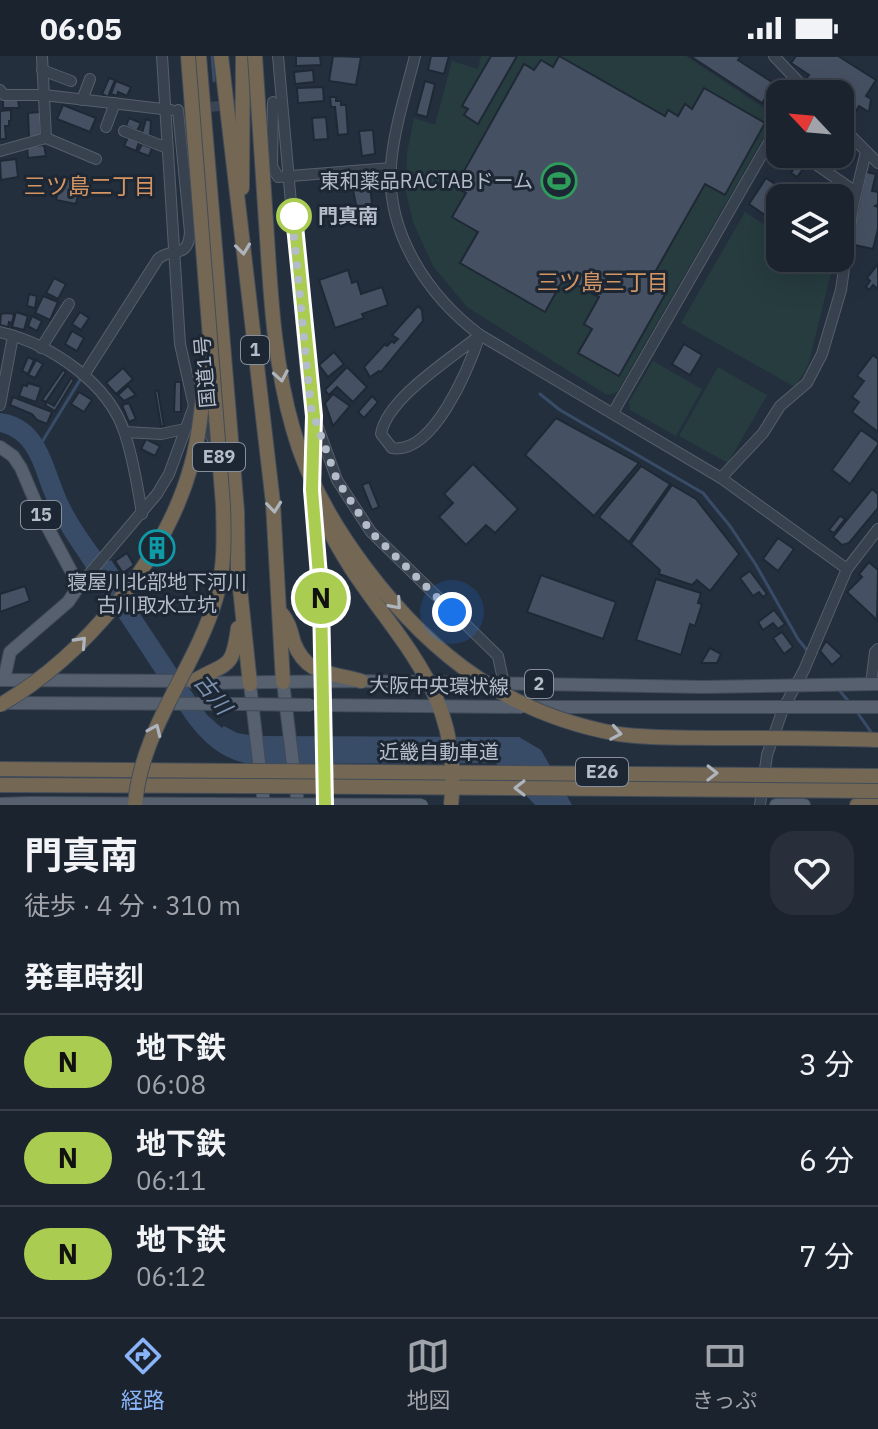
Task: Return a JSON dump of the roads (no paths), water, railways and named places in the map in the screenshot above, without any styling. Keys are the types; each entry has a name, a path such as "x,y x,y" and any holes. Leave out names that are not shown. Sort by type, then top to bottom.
{"highway":[{"name":"E89","path":"135,805 143,759 212,609 223,560 223,505 187,56"},
{"path":"187,56 204,124"},
{"name":"国道1号","path":"199,56 234,474 241,605 250,684"},
{"name":"1","path":"221,56 273,503 283,682"},
{"path":"239,218 243,178 243,56"},
{"path":"255,56 272,312 284,392 294,432 318,504 343,557 406,642 432,688 451,748 451,805"},
{"name":"E89","path":"0,704 48,674 96,626 139,570 182,494 203,406 200,221"},
{"path":"294,432 326,506 346,541 392,600 448,656 508,696 562,719 628,735 878,740"},
{"path":"192,681 224,667 230,661 235,652 241,605"},
{"path":"279,612 286,617 305,663 322,672 361,681"},
{"name":"近畿自動車道","path":"0,769 878,776"},
{"name":"近畿自動車道","path":"0,785 878,791"},
{"path":"857,805 878,804"}],"main road":[{"name":"15","path":"0,447 13,456 21,468 41,515 80,584"},
{"path":"2,680 10,652 68,602 80,584"},
{"name":"2","path":"2,680 250,684 361,681 796,686 874,684"},
{"path":"283,682 298,805"},
{"path":"250,684 264,805"},
{"name":"大阪中央環状線","path":"0,704 878,707"},
{"path":"0,804 422,805"},
{"path":"776,805 804,805"}],"street":[{"path":"42,56 46,138"},
{"path":"162,56 180,344 194,406 234,474"},
{"path":"278,56 272,170 278,177 391,168"},
{"path":"415,56 396,131 391,168 399,225 421,274 460,319 480,335 721,478 847,569"},
{"path":"774,56 794,80"},
{"path":"42,70 71,81"},
{"path":"82,100 90,79"},
{"path":"0,90 4,95 44,95 180,110 190,232 185,249 163,254 158,259 84,375"},
{"path":"274,102 289,177 311,408 337,480 371,532 498,656 504,684"},
{"path":"106,127 115,103"},
{"path":"124,131 167,148"},
{"path":"0,151 46,138 96,159"},
{"path":"854,140 878,163"},
{"path":"613,413 766,147"},
{"path":"721,478 763,433 780,406 797,394 815,370 841,290 856,192 866,152"},
{"path":"821,168 856,192"},
{"path":"41,348 69,304"},
{"path":"0,332 41,348 84,375 105,399 125,432 142,514"},
{"path":"480,335 468,368 433,427 413,446 402,450 392,448 381,434 388,415 414,388 480,335"},
{"path":"0,405 13,336"},
{"path":"80,584 142,514 169,474 194,406"},
{"path":"125,432 161,434 185,429"},
{"path":"760,805 767,755 783,709 847,569 878,529"},
{"path":"874,684 875,652 878,649"}],"water":[{"path":"0,413 16,417 38,435 82,526 107,562 111,560 119,572 115,576 207,715 222,728 224,726 237,733 255,736 519,737 541,750 572,805 535,805 496,763 250,764 230,758 214,748 186,719 65,536 25,449 19,442 0,432"}],"waterway":[{"path":"212,56 214,81"},
{"path":"42,442 80,380"},
{"path":"540,394 560,410 703,493 756,565 798,639 810,654"},
{"path":"839,690 850,703"},
{"path":"857,712 873,735"}],"tunnel":[{"path":"196,108 266,102"}],"metro line":[{"name":"N","path":"294,216 314,416 312,490 319,548 325,805"}],"place":[{"name":"東和薬品RACTABドーム","path":"559,181"},
{"name":"門真南","path":"294,216"},
{"name":"寝屋川北部地下河川 古川取水立坑","path":"157,548"}],"district":[{"name":"三ツ島二丁目","path":"90,186"},
{"name":"三ツ島三丁目","path":"603,282"}],"water label":[{"name":"古川","path":"213,694"}]}
